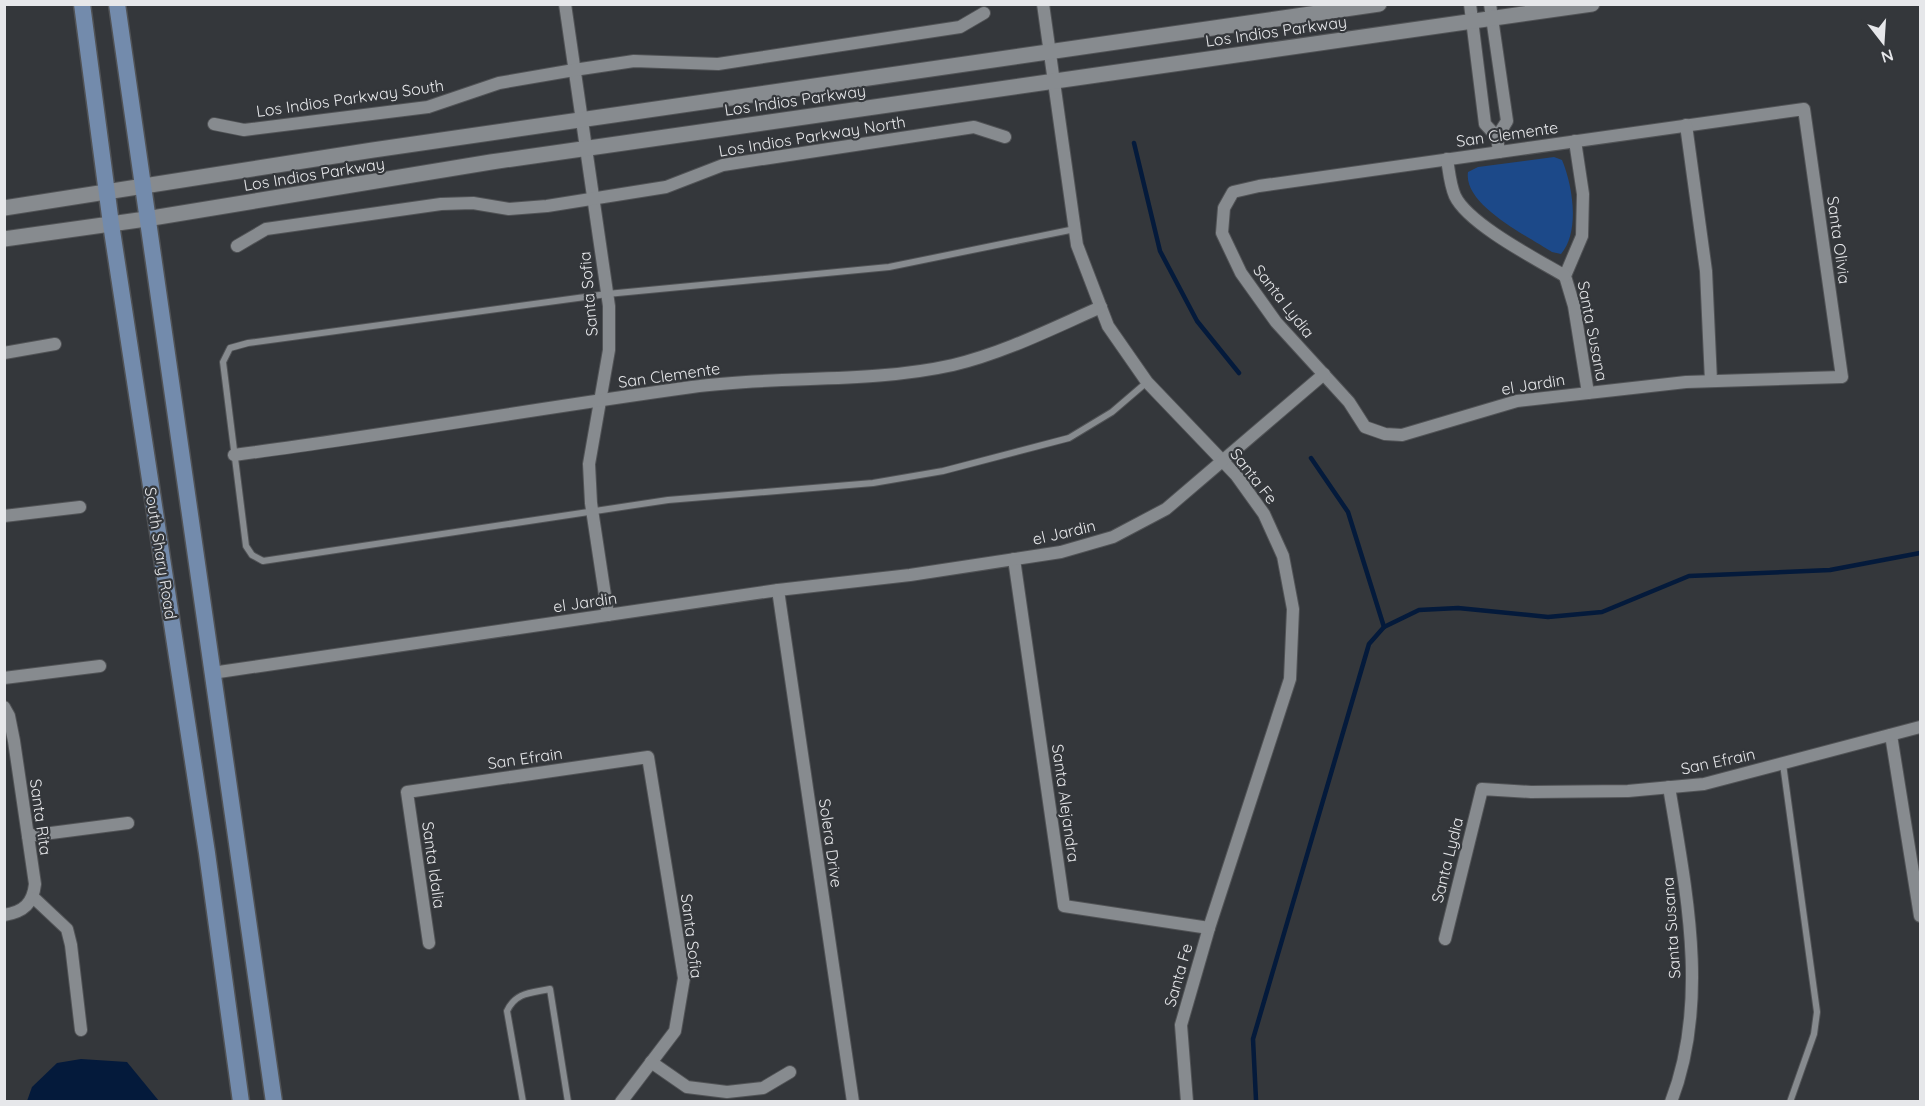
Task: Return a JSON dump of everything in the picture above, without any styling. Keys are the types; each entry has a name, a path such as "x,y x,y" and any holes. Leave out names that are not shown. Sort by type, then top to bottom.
{"main road":[{"name":"South Shary Road","path":"82,4 111,224 207,853 241,1101"},
{"name":"South Shary Road","path":"117,4 141,185 274,1101"}],"street":[{"name":"Santa Sofia","path":"565,4 607,294 609,350 598,401 589,464 592,511 608,615"},
{"name":"Santa Fe","path":"1043,4 1077,245 1108,326 1147,382 1224,462 1264,514 1283,556 1293,609 1290,679 1209,928 1181,1025 1187,1101"},
{"name":"Los Indios Parkway","path":"4,208 107,190 1378,4"},
{"path":"1470,4 1485,124 1497,137 1499,152"},
{"name":"Los Indios Parkway","path":"4,239 146,219 586,148 1472,21 1491,12 1592,4"},
{"path":"1491,12 1507,121 1497,137"},
{"name":"Los Indios Parkway South","path":"214,124 244,130 428,107 499,83 574,70 634,62 718,64 960,27 984,13"},
{"name":"San Clemente","path":"1224,208 1233,192 1258,186 1804,108"},
{"name":"Santa Olivia","path":"1804,108 1842,377"},
{"path":"1686,125 1706,271 1711,381"},
{"name":"Los Indios Parkway North","path":"237,246 266,229 441,204 472,203 509,209 594,199 666,187 723,165 974,127 1005,137"},
{"name":"Santa Susana","path":"1575,141 1583,194 1582,236 1565,276 1574,306 1588,393"},
{"name":"Santa Susana","path":"1447,159 1456,198 1476,218 1516,250 1565,276"},
{"name":"Santa Lydia","path":"1224,208 1222,232 1241,273 1276,322 1324,374"},
{"name":"San Clemente","path":"234,455 694,387 775,379 899,374 955,365 1015,345 1101,307"},
{"path":"4,353 55,344"},
{"name":"el Jardin","path":"212,674 778,590 910,575 1061,552 1113,537 1166,509 1224,462 1324,374 1365,427 1384,434 1402,435 1517,401 1711,381 1842,377"},
{"path":"4,516 80,507"},
{"name":"Santa Alejandra","path":"1014,559 1064,906 1209,928"},
{"name":"Solera Drive","path":"778,590 853,1101"},
{"path":"4,678 100,666"},
{"name":"Santa Rita","path":"4,707 9,716 28,836 35,884 34,898"},
{"name":"San Efrain","path":"1482,789 1531,792 1628,791 1704,784 1920,727"},
{"path":"1891,735 1920,916"},
{"name":"Santa Sofia","path":"621,1101 675,1031 684,978 648,757"},
{"name":"San Efrain","path":"407,792 648,757"},
{"name":"Santa Susana","path":"1669,787 1684,874 1693,962 1689,1038 1671,1101"},
{"name":"Santa Lydia","path":"1445,939 1482,789"},
{"name":"Santa Idalia","path":"407,792 429,943"},
{"path":"28,836 128,823"},
{"path":"4,915 24,909 34,898 67,929 81,1030"},
{"path":"651,1062 687,1087 727,1092 763,1088 790,1071"}],"lane":[{"path":"1075,229 889,267 607,294 248,343 230,348 222,362 246,546 252,555 263,561 668,500 873,483 943,471 1069,438 1112,412 1147,382"},
{"path":"1783,763 1817,1012 1814,1034 1790,1101"},
{"path":"523,1101 507,1011 511,1002 520,995 550,989 568,1101"}],"shaded area":[{"path":"1554,157 1562,160 1572,195 1573,208 1571,234 1561,254 1552,252 1486,208 1469,184 1468,172 1478,167"},
{"path":"81,1059 127,1062 159,1101 27,1101 32,1087 57,1063"}],"waterway":[{"path":"1134,143 1160,251 1197,321 1239,373"},
{"path":"1311,458 1348,512 1384,627"},
{"path":"1256,1100 1253,1039 1369,644 1384,627 1419,610 1458,608 1548,617 1602,612 1689,576 1830,570 1920,553"}]}
